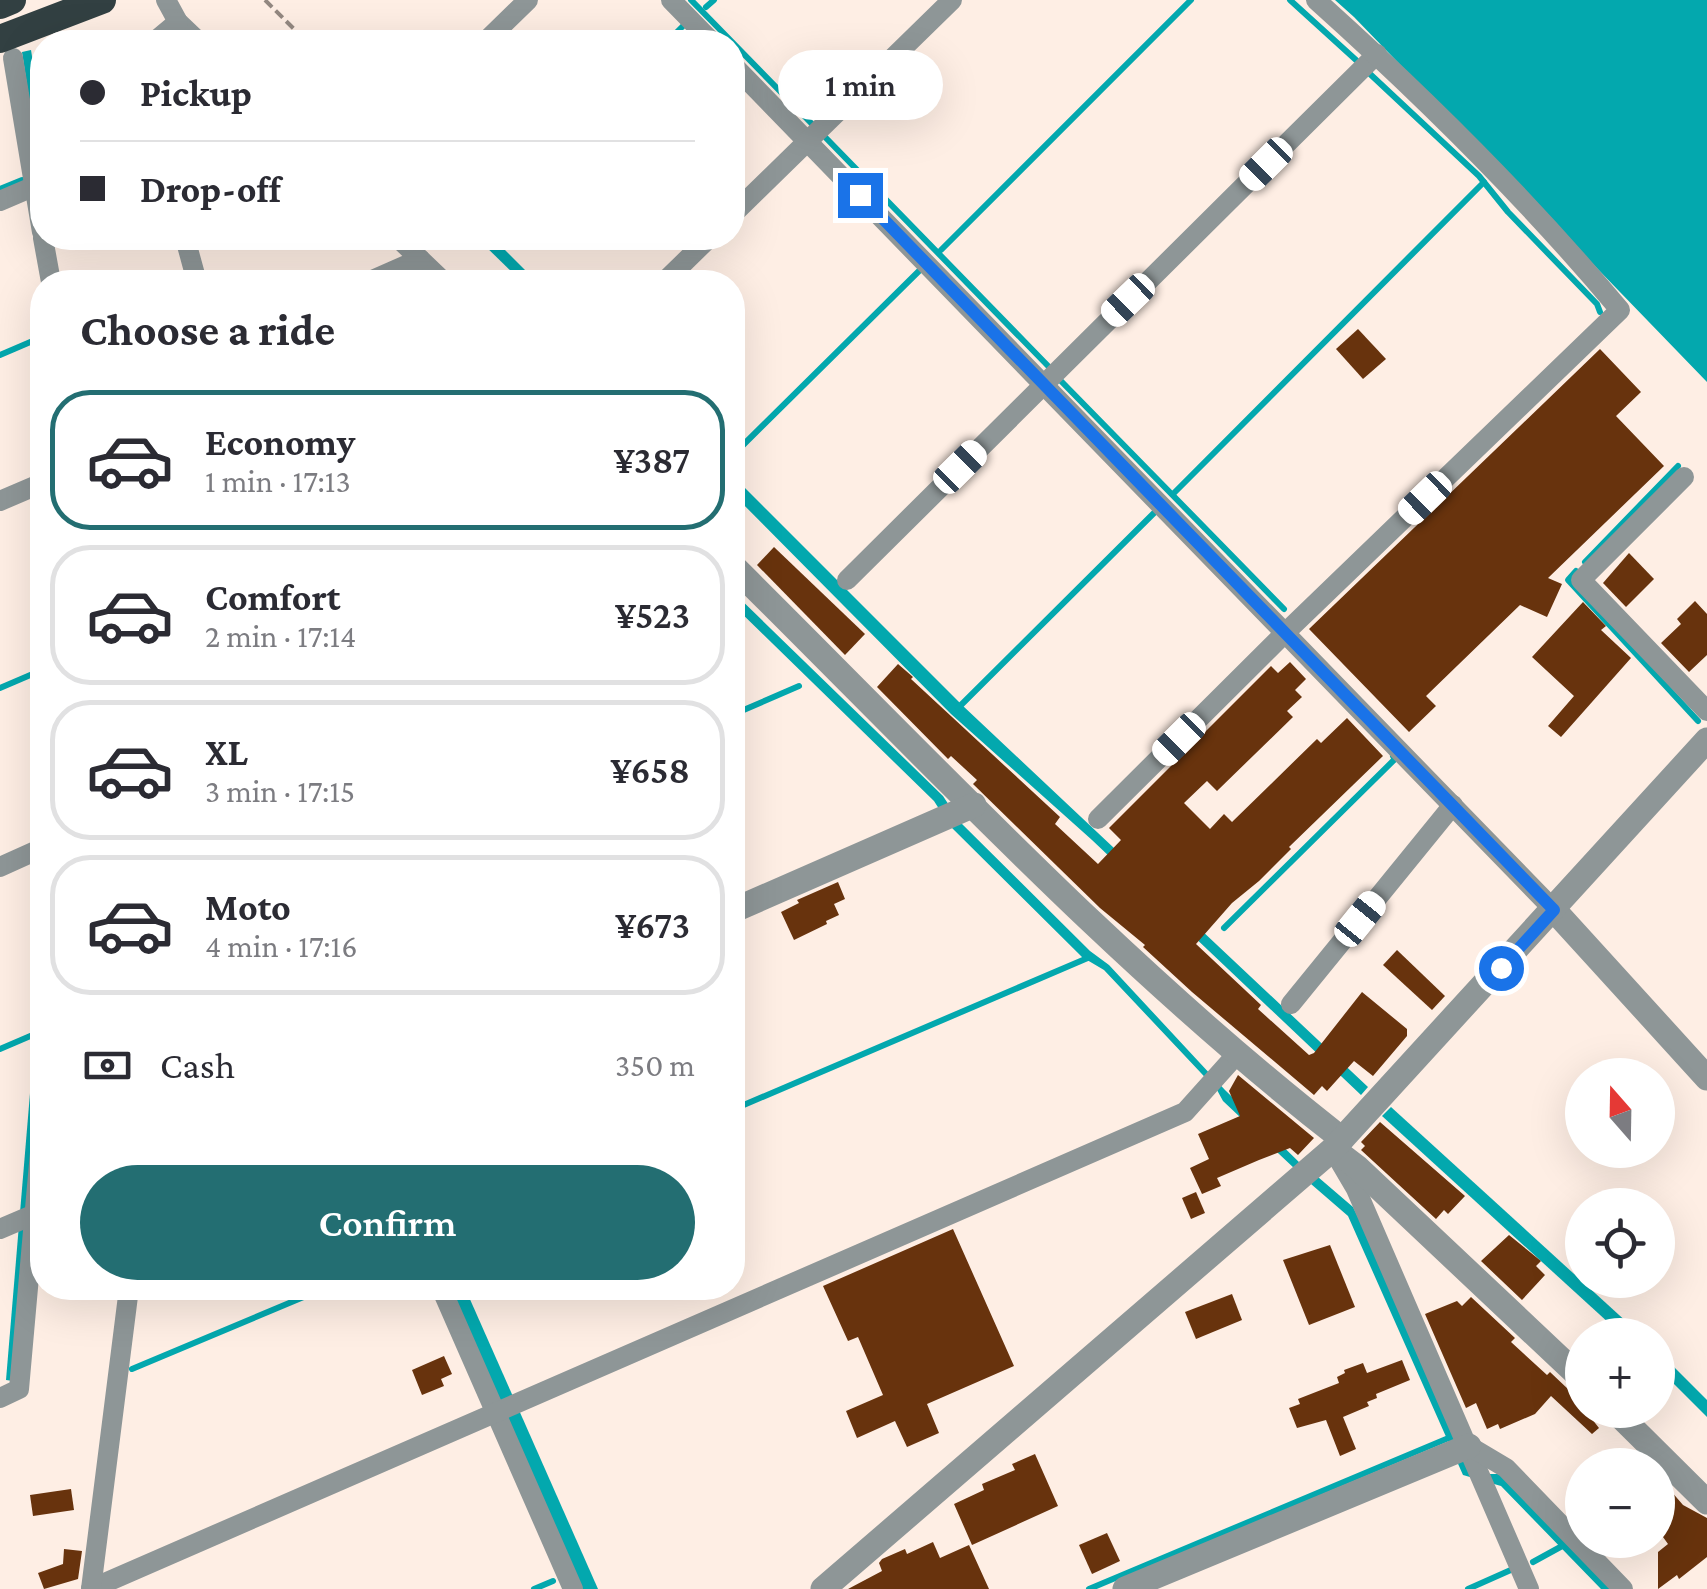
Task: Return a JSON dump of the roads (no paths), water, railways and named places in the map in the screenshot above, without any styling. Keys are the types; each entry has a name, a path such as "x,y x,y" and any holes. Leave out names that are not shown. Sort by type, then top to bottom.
{"highway":[{"path":"0,5 12,0"},
{"path":"43,30 102,0"},
{"path":"6,49 30,37"}],"street":[{"path":"166,0 186,30"},
{"path":"497,30 528,0"},
{"path":"671,0 700,30"},
{"path":"745,202 952,0"},
{"path":"1098,819 1620,310 1504,182 1377,54 1316,0"},
{"path":"168,30 178,22"},
{"path":"6,49 30,147"},
{"path":"847,580 1377,54"},
{"path":"745,77 1554,910 1707,1078"},
{"path":"0,201 30,188"},
{"path":"401,250 405,266"},
{"path":"677,270 697,250"},
{"path":"396,270 405,266 415,270"},
{"path":"1684,478 1581,580 1707,711"},
{"path":"0,501 30,488"},
{"path":"745,578 958,812 1338,1144 1358,1168 1565,1363"},
{"path":"827,1588 1338,1144 1707,740"},
{"path":"1291,1004 1453,805"},
{"path":"745,904 958,812"},
{"path":"0,867 30,851"},
{"path":"91,1589 1185,1112 1237,1054"},
{"path":"1338,1144 1469,1459 1529,1589"},
{"path":"2,1228 30,1217"},
{"path":"0,1398 19,1389 30,1292"},
{"path":"91,1589 127,1300"},
{"path":"447,1300 504,1408 572,1589"},
{"path":"1632,1428 1707,1502"},
{"path":"1125,1589 1469,1459 1506,1468 1623,1589"}],"water":[{"path":"1335,0 1707,0 1707,382 1354,17"},
{"path":"30,50 30,105 22,52"},
{"path":"489,250 505,250 525,270 510,270"},
{"path":"745,488 962,705 1368,1087 1361,1095 1092,840 951,714 745,506"},
{"path":"745,604 943,796 960,822 1090,951 1109,965 1225,1090 1302,1165 1295,1169 1223,1101 1104,970 1082,957 950,826 934,801 745,617"},
{"path":"30,1093 30,1190 13,1381 6,1380"},
{"path":"1391,1107 1565,1266 1565,1283 1382,1116"},
{"path":"1318,1177 1353,1207 1489,1474 1499,1474 1565,1540 1565,1552 1501,1486 1463,1475 1348,1216 1311,1184"},
{"path":"1581,1298 1600,1298 1622,1318 1603,1318"},
{"path":"456,1300 470,1300 598,1589 582,1589"},
{"path":"1675,1368 1707,1400 1707,1417 1675,1385"},
{"path":"1571,1558 1583,1558 1614,1589 1601,1589"}],"waterway":[{"path":"691,0 720,30"},
{"path":"706,7 714,0"},
{"path":"941,250 1191,0"},
{"path":"1290,0 1356,60"},
{"path":"679,30 683,26"},
{"path":"745,55 813,125"},
{"path":"1370,74 1479,176 1508,212 1597,304 1600,312"},
{"path":"826,138 1051,369"},
{"path":"0,189 22,180"},
{"path":"1174,493 1484,182"},
{"path":"745,443 920,270"},
{"path":"0,355 30,342"},
{"path":"1060,380 1284,609"},
{"path":"1585,562 1678,466"},
{"path":"958,708 1156,511"},
{"path":"1576,571 1568,580 1698,721"},
{"path":"0,688 30,675"},
{"path":"745,709 799,686"},
{"path":"1224,928 1395,759 1393,756"},
{"path":"745,1104 1090,957"},
{"path":"0,1049 30,1036"},
{"path":"132,1369 296,1300"},
{"path":"1089,1589 1451,1437"},
{"path":"1533,1562 1564,1545"},
{"path":"1468,1589 1513,1569"},
{"path":"534,1589 553,1581"}]}
